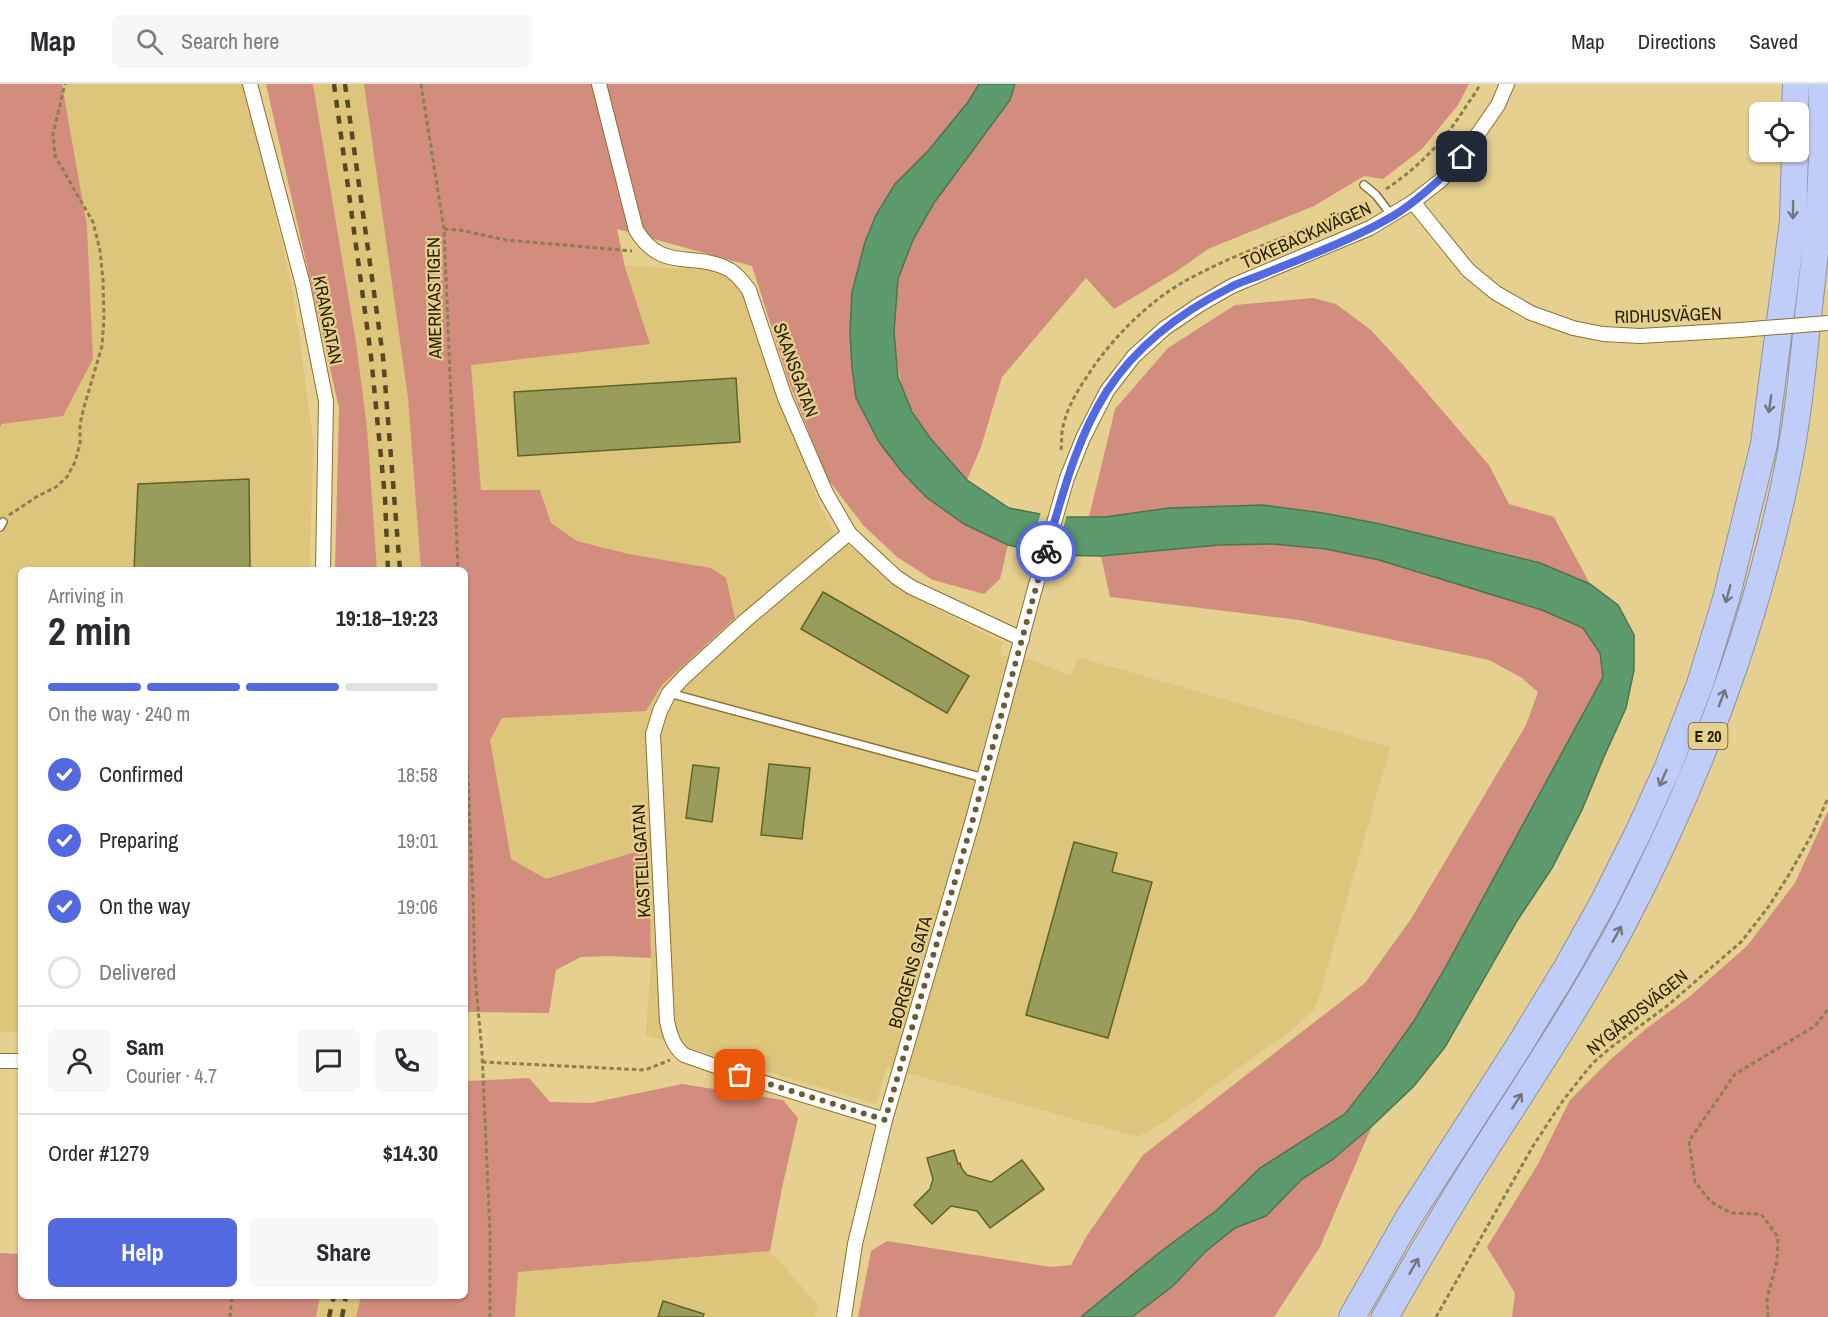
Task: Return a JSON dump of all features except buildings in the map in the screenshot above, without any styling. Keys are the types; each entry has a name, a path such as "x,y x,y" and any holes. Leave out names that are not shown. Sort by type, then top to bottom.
{"highway":[{"path":"1796,84 1796,102"},
{"name":"E 20","path":"1384,1317 1433,1232 1589,986 1624,922 1689,784 1732,674 1770,542 1786,477 1799,405 1820,196 1822,84"},
{"name":"E 20","path":"1352,1317 1409,1217 1520,1046 1604,901 1668,767 1700,684 1726,599 1764,444 1793,221 1795,162"}],"street":[{"name":"KRANGATAN","path":"250,84 303,285 326,401 323,567"},
{"path":"599,84 633,222 648,246"},
{"name":"TOKEBACKAVÄGEN","path":"1022,639 1067,478 1083,438 1107,391 1134,356 1165,328 1232,286 1348,238 1392,216 1413,202 1440,181 1462,157 1498,105 1507,84"},
{"name":"RIDHUSVÄGEN","path":"1413,202 1468,270 1496,293 1531,313 1573,328 1603,334 1640,336 1828,324"},
{"name":"SKANSGATAN","path":"648,246 657,254 669,258 723,267 740,278 749,290 785,398 826,493 849,533 896,577 911,587 1022,639"},
{"name":"KASTELLGATAN","path":"684,1055 677,1049 670,1037 667,1021 653,734 660,711 669,693 704,657 849,533"},
{"name":"BORGENS GATA","path":"844,1317 855,1244 885,1120 1022,639"},
{"path":"684,1055 758,1081 885,1120"},
{"path":"0,1061 18,1061"}],"lane":[{"path":"1364,185 1376,195 1392,216"},
{"path":"669,693 984,778"}],"path":[{"path":"2,524 15,511 56,487 67,477 75,462 80,444 80,424 102,346 104,319 100,250 93,222 55,156 53,134 65,84"},
{"path":"421,84 444,229"},
{"path":"1376,195 1401,180 1425,159 1453,126 1480,84"},
{"name":"AMERIKASTIGEN","path":"458,567 444,229 460,230 506,240 607,249 641,251 648,246"},
{"path":"468,782 475,975 482,1062 490,1232 490,1317"},
{"name":"NYGÅRDSVÄGEN","path":"1436,1317 1533,1146 1564,1099 1592,1064 1610,1048 1667,1006 1742,941 1769,906 1790,873 1812,834 1828,798"},
{"path":"1768,1317 1767,1299 1777,1261 1778,1237 1761,1214 1731,1213 1711,1202 1695,1182 1689,1141 1735,1074 1815,1026 1828,1009"},
{"path":"482,1062 645,1070 684,1055"},
{"path":"230,1317 232,1299"}],"shaded area":[{"path":"0,84 62,84 87,226 93,359 63,416 2,424 0,427"},
{"path":"62,84 245,84 293,292 314,445 309,567 18,567 18,1031 0,1032 0,427 93,359 87,226"},
{"path":"266,84 313,84 356,342 367,427 377,567 335,567 339,408"},
{"path":"313,84 364,84 408,398 421,567 377,567 367,427 356,342"},
{"path":"364,84 979,84 948,128 901,177 886,199 868,237 852,291 964,524 1008,545 1000,579 984,594 933,580 897,557 863,525 827,478 789,382 752,266 617,229 625,267 650,344 471,365 481,490 540,490 551,523 577,541 629,554 711,568 726,578 735,618 662,685 646,711 502,718 490,740 511,859 546,879 649,848 651,958 581,957 556,970 549,1013 468,1012 468,567 421,567 408,398"},
{"path":"979,84 1015,84 1010,100 934,203 913,240 898,279 894,332 898,377 912,412 930,438 967,480 1009,508 1055,517 1105,517 1169,508 1262,505 1380,524 1540,563 1590,584 1618,605 1634,635 1634,670 1626,708 1582,810 1552,868 1517,921 1445,1047 1414,1086 1372,1126 1332,1160 1302,1179 1266,1216 1235,1228 1205,1252 1173,1286 1132,1317 1081,1317 1160,1252 1217,1210 1260,1168 1345,1114 1376,1074 1414,1021 1444,970 1603,677 1600,653 1583,628 1542,610 1379,560 1326,549 1273,544 1219,545 1101,556 1051,555 1008,545 964,524 926,497 902,472 879,442 856,398 850,332 852,292 865,242 876,215 895,184 928,151 968,102"},
{"path":"1015,84 1469,84 1458,105 1422,149 1383,179 1364,176 1314,206 1208,249 1177,271 1114,309 1086,278 1002,377 981,447 967,480 924,430 906,396 895,346 896,293 907,255 931,208 962,162 1010,100"},
{"path":"625,266 712,270 730,276 742,287 819,504 835,535 912,596 1002,643 1000,655 1032,660 1071,676 1078,657 1390,747 1314,1010 1290,1031 1167,1120 1138,1137 887,1067 876,1104 646,1035 651,958 649,849 546,879 510,859 490,740 501,718 646,711 662,685 735,618 726,578 711,568 629,554 577,541 551,523 540,490 481,491 471,365 650,344"},
{"path":"1313,298 1336,304 1371,330 1489,465 1509,504 1554,517 1590,584 1540,563 1380,524 1323,513 1262,505 1169,508 1089,517 1115,409 1168,348 1235,305"},
{"path":"1273,544 1326,549 1379,560 1542,610 1583,628 1600,653 1603,676 1444,970 1414,1021 1345,1114 1260,1168 1217,1210 1160,1252 1081,1317 858,1317 871,1251 887,1241 1051,1267 1071,1265 1086,1237 1143,1155 1365,983 1411,919 1526,725 1538,692 1522,678 1489,660 1299,620 1110,597 1101,556 1219,545"},
{"path":"1828,811 1828,1317 1512,1317 1515,1293 1487,1247 1538,1164 1570,1100 1611,1059 1647,1028 1689,997 1747,946 1795,883"},
{"path":"529,1078 550,1102 591,1103 682,1084 783,1100 798,1118 770,1251 518,1272 515,1317 356,1317 360,1299 468,1299 468,1081"},
{"path":"1372,1126 1320,1247 1274,1317 1132,1317 1173,1286 1205,1252 1235,1228 1266,1216 1302,1179 1332,1160"},
{"path":"770,1251 818,1305 815,1317 515,1317 518,1272"},
{"path":"0,1253 18,1254 18,1299 319,1299 316,1317 0,1317"},
{"path":"319,1299 360,1299 356,1317 316,1317"}],"pier":[{"path":"1041,512 1067,514 1055,558 1030,553"}],"railway":[{"path":"334,84 371,356 385,498 388,567"},
{"path":"345,84 383,357 400,567"},
{"path":"329,1317 333,1299"},
{"path":"342,1317 345,1299"}],"way so far":[{"path":"740,1075 885,1120 972,823 1046,551"}],"route":[{"path":"1046,551 1067,478 1083,438 1107,391 1134,356 1165,328 1232,286 1348,238 1392,216 1440,181 1462,157"}]}
